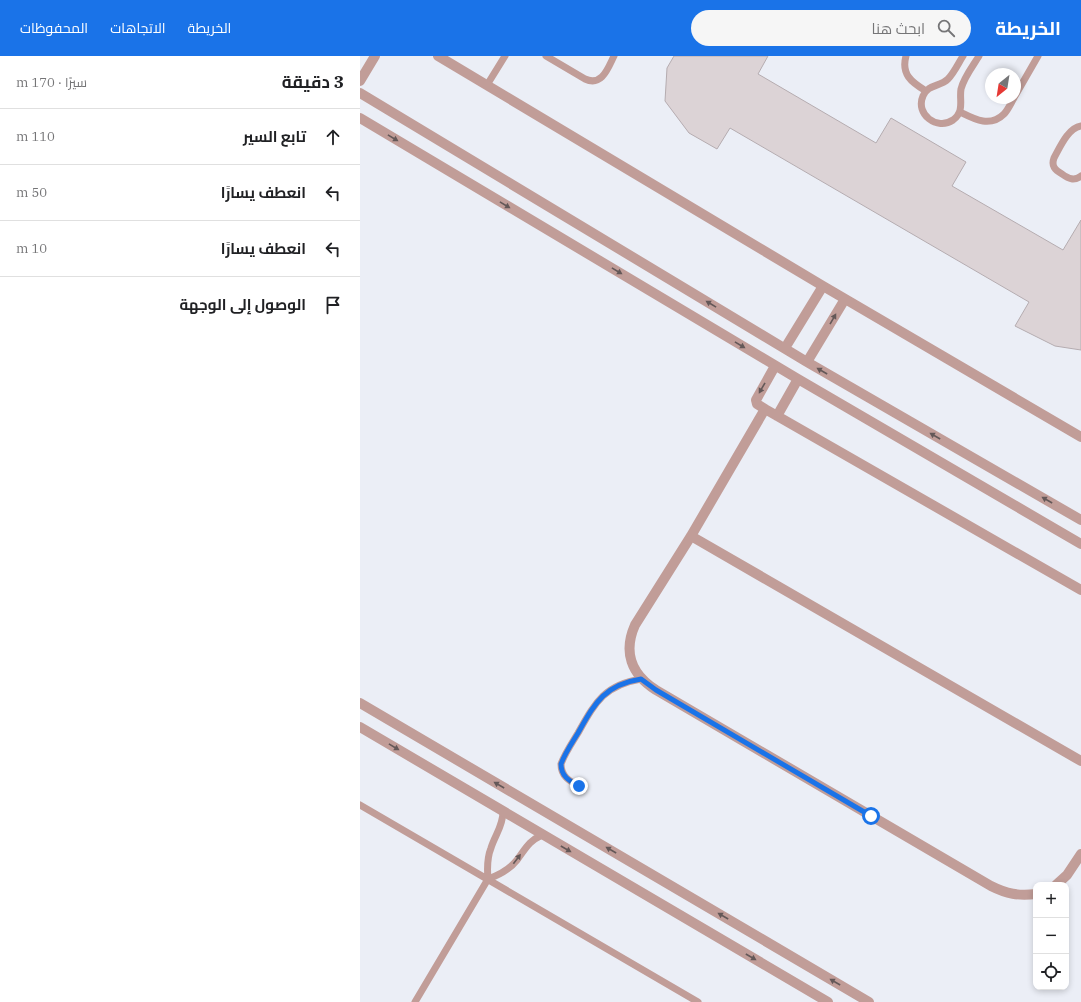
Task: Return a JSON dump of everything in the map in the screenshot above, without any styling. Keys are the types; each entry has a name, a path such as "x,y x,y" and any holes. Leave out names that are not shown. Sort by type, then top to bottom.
{"street":[{"path":"360,81 375,56"},
{"path":"438,56 845,300 1081,437"},
{"path":"360,93 807,362 1081,520"},
{"path":"360,118 775,366 1081,544"},
{"path":"785,348 822,286"},
{"path":"807,362 845,300"},
{"path":"775,366 756,400 758,404 1081,590"},
{"path":"777,416 798,379"},
{"path":"765,409 691,536 635,625 629,651 635,670 641,679 656,690 991,886 1013,894 1033,894"},
{"path":"691,536 1081,762"},
{"path":"360,703 869,1002"},
{"path":"360,727 828,1002"},
{"path":"1059,882 1067,875 1081,854"}],"lane":[{"path":"487,85 505,56"},
{"path":"546,56 592,82 602,78 614,56"},
{"path":"906,56 904,64 908,76 911,81 926,91"},
{"path":"963,56 949,78 940,84 932,86 923,96 921,102 924,114 928,119 934,122 946,123 952,121 960,112 960,94 962,85 979,56"},
{"path":"1021,85 1038,56"},
{"path":"960,112 979,121 992,121 1003,115 1010,104"},
{"path":"1081,126 1074,128 1069,133 1054,158 1053,163 1056,170 1070,179 1076,179 1081,176"},
{"path":"579,786 565,777 561,769 561,764 586,719 595,704 609,691 629,681 641,679"},
{"path":"360,805 698,1002"},
{"path":"415,1002 488,879 488,857 501,825 503,812"},
{"path":"488,879 496,876 511,866 531,842 542,835"}],"building":[{"path":"674,56 768,56 758,74 876,143 891,118 966,162 952,186 1063,250 1081,220 1081,350 1055,346 1015,326 1029,302 730,128 717,149 689,133 665,101 667,68"}],"route":[{"path":"579,786 565,777 562,773 561,764 583,724 595,704 609,691 629,681 641,679 656,690 871,816"}]}
